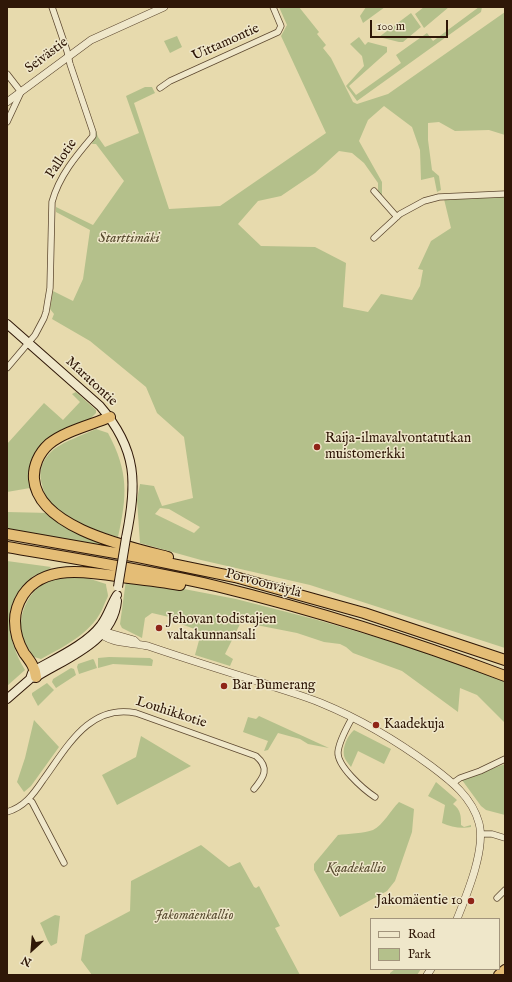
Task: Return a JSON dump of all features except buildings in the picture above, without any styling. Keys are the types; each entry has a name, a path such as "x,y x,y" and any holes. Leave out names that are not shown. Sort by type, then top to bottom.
{"highway":[{"path":"110,417 58,439 48,445 41,453 33,476 35,487 43,503 49,510 61,519 95,535 133,548 235,577"},
{"name":"Porvoonväylä","path":"7,534 138,557 235,577 364,613 505,660"},
{"name":"Porvoonväylä","path":"7,547 137,570 202,583 250,595 331,616 370,628 505,676"},
{"path":"34,675 19,642 15,627 15,619 18,604 25,592 35,583 47,576 64,573 86,573 174,584 214,592 250,595"},
{"path":"499,975 505,970"}],"main road":[{"name":"Maratontie","path":"7,324 90,396 110,417 128,450 134,488 133,503 117,591 116,607 110,621 101,632"},
{"name":"Maratontie","path":"101,632 105,618 117,591"},
{"path":"7,699 34,675 81,642 101,632"}],"street":[{"name":"Pallotie","path":"7,368 29,343 42,322 47,307 50,288 52,202 62,176 93,136 93,132 52,7"},
{"name":"Seivästie","path":"7,102 83,45 164,7"},
{"name":"Uittamontie","path":"160,88 170,81 278,32 281,26 273,7"},
{"path":"7,74 21,92 7,122"},
{"path":"374,191 397,217"},
{"path":"374,238 397,217 417,203 430,198 505,194"},
{"path":"110,621 117,634"},
{"path":"101,632 117,634 134,640 138,644 311,699 352,718 397,743 453,783 461,791 473,808 479,822 481,834 479,852 475,867 457,918"},
{"path":"101,632 132,645 138,644"},
{"name":"Louhikkotie","path":"7,812 19,807 29,800 80,730 98,718 120,711 134,712 256,756 264,765 264,770 261,781 254,789"},
{"path":"352,718 339,748 338,752 340,762 365,790 374,797"},
{"path":"453,783 460,778 505,760"},
{"path":"29,800 32,802 64,863"},
{"path":"481,834 492,834 505,838"},
{"path":"497,898 505,890"}],"green space":[{"name":"Starttimäki","path":"279,7 299,7 319,32 317,34 326,45 323,48 331,58 353,102 357,104 388,94 505,12 505,135 489,130 455,131 439,122 428,123 428,140 432,170 439,176 441,190 437,192 434,177 421,180 420,150 412,127 384,106 368,120 359,141 382,182 382,196 378,192 378,183 364,163 352,153 339,151 315,173 281,196 258,201 238,224 261,246 315,247 346,263 343,307 368,312 381,294 412,300 420,286 423,270 418,269 431,241 451,228 444,199 505,196 505,648 310,585 201,560 140,543 137,500 140,484 154,486 162,506 193,498 184,437 157,413 146,387 90,341 52,319 54,314 50,309 53,291 73,301 83,279 90,230 56,212 56,207 93,225 124,181 96,144 92,144 96,131 105,147 139,133 126,96 145,87 152,87 155,93 134,103 169,209 220,206 326,133 281,36 287,25","holes":["160,508 169,509 200,527 194,533 155,514"]},
{"path":"366,7 385,7 363,23 360,16"},
{"path":"424,7 449,7 424,28 415,14"},
{"path":"479,7 482,7 481,12 357,101 346,86 364,66 362,56 350,44 359,37 365,45 368,42 387,47 387,52 349,86 356,95 401,63 396,55 427,33 433,41"},
{"path":"411,13 421,27 403,42 379,37"},
{"path":"177,36 182,47 170,53 164,41"},
{"path":"76,392 96,410 96,413 91,418 91,421 67,432 33,466 30,488 7,492 7,444 44,403 63,420 80,402 72,394"},
{"path":"96,429 108,433 120,460 123,472 123,509 118,537 80,524 62,514 48,501 41,481 42,464 52,451 67,442"},
{"path":"7,512 50,513 119,549 7,529"},
{"path":"7,561 51,567 47,571 32,577 22,587 15,598 11,610 11,634 14,646 25,670 7,686"},
{"path":"84,577 106,584 108,596 99,615 86,631 69,643 41,659 34,657 25,643 21,630 21,622 25,606 29,598 40,586 52,580"},
{"path":"126,580 236,599 314,619 424,651 505,682 505,723 477,695 460,688 458,712 402,671 353,653 340,644 324,642 297,633 241,622 225,654 233,659 230,666 195,655 201,633 200,631 181,624 182,620 152,613 145,618 142,638 122,628 120,624"},
{"path":"98,658 150,658 153,660 152,666 113,664 98,668"},
{"path":"93,659 97,668 79,674 77,667 78,664"},
{"path":"71,668 74,669 76,675 56,688 52,682 53,679"},
{"path":"47,683 54,690 38,706 32,693"},
{"path":"259,716 329,748 308,744 300,739 278,733 268,750 264,751 268,741 243,732 248,717 256,719"},
{"path":"34,720 59,747 31,786 24,792 17,782 25,758"},
{"path":"354,730 391,749 384,764 358,751 351,767 344,757 344,749 348,738"},
{"path":"141,736 191,766 117,805 102,775 136,757"},
{"path":"505,764 505,815 486,810 481,806 462,780"},
{"path":"436,782 457,800 453,804 460,813 461,825 464,827 471,825 471,827 464,828 456,827 442,823 445,805 428,796"},
{"name":"Kaadekallio","path":"399,802 414,809 412,832 395,881 387,891 340,917 314,870 314,864 338,835 361,833 377,828"},
{"name":"Jakomäenkallio","path":"201,845 229,867 240,862 254,887 256,888 259,886 280,926 275,928 300,975 92,975 81,960 85,935 130,911 131,881"},
{"path":"55,915 60,916 57,943 51,946 40,923"},
{"path":"394,970 420,970 417,975 390,975"}],"place":[{"name":"Raija-ilmavalvontatutkan muistomerkki","path":"317,447"},
{"name":"Jehovan todistajien valtakunnansali","path":"159,628"},
{"name":"Bar Bumerang","path":"224,686"},
{"name":"Kaadekuja","path":"376,725"},
{"name":"Jakomäentie 10","path":"471,901"}]}
